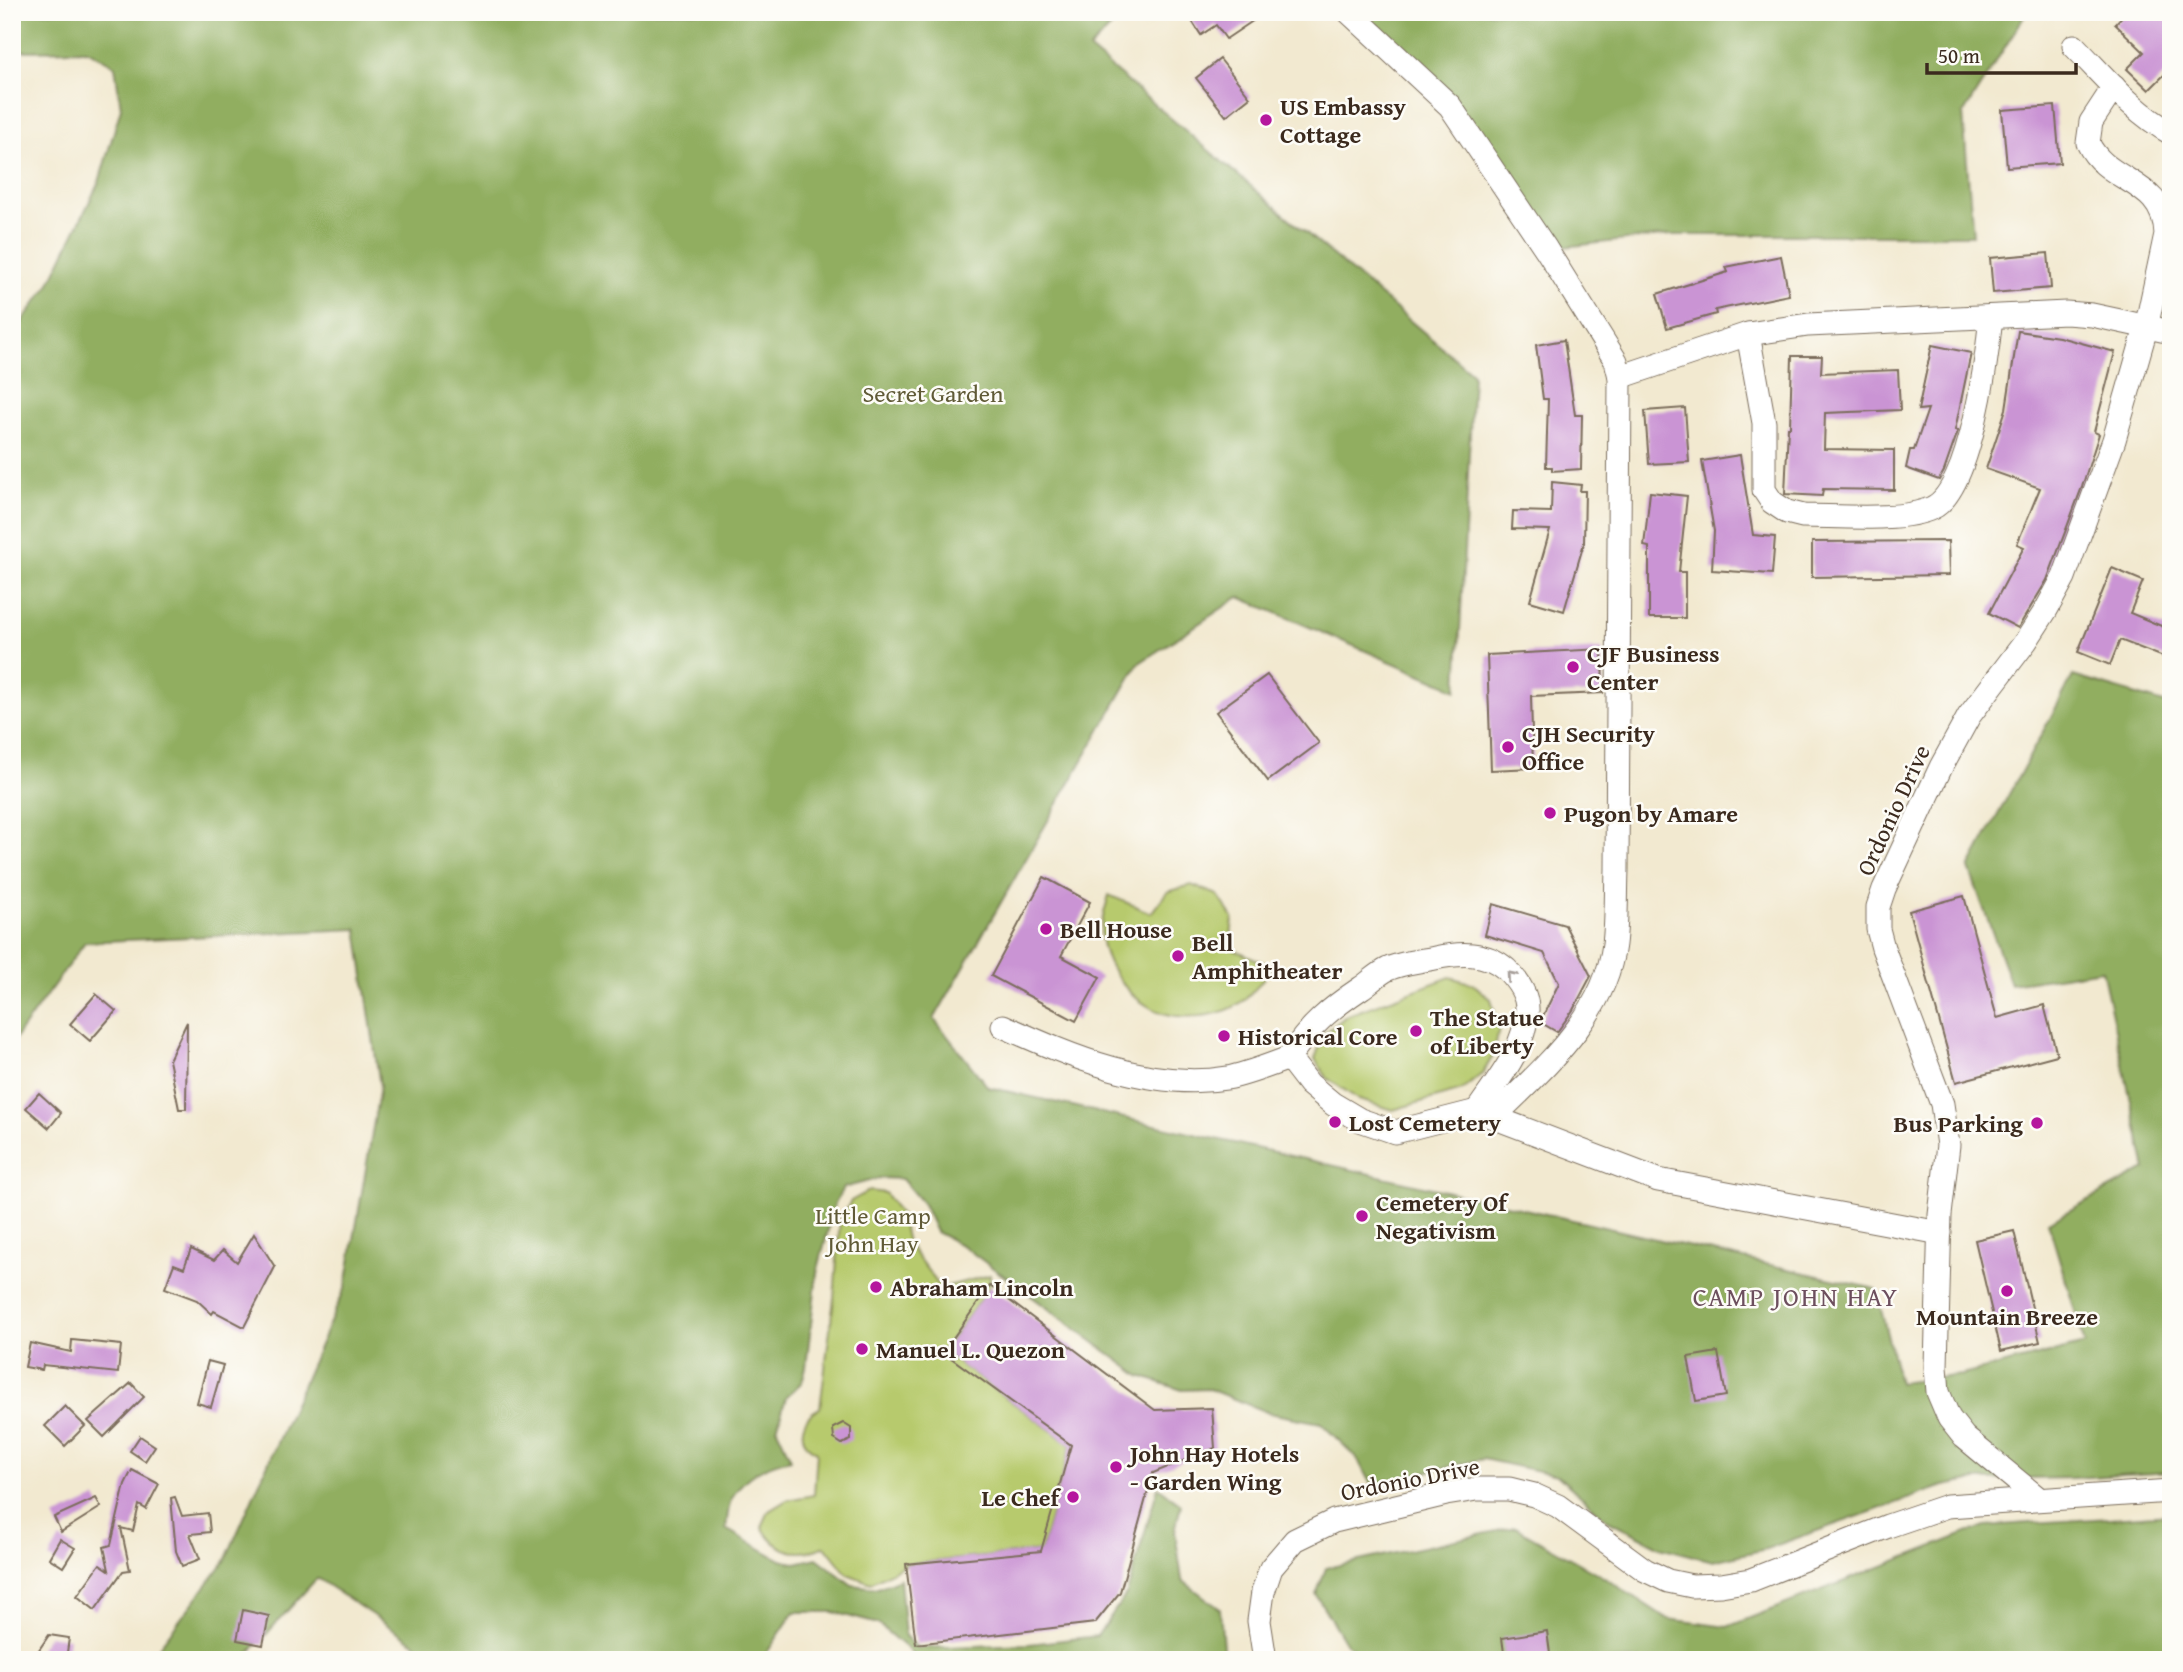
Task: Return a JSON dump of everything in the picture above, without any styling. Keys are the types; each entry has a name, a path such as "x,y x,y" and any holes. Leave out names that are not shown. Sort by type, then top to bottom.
{"street":[{"path":"1289,1058 1309,1084 1333,1104 1360,1120 1395,1132 1486,1114 1581,1025 1598,997 1614,945 1620,377 1616,361 1450,106 1349,12"},
{"path":"2074,46 2144,114 2171,133"},
{"name":"Ordonio Drive","path":"2039,1499 1964,1437 1949,1418 1938,1392 1936,1367 1940,1233 1948,1145 1942,1104 1883,948 1878,929 1878,907 1892,869 1956,739 1985,692 2026,641 2064,577 2110,452 2146,328 2166,234 2165,218 2159,205 2148,194 2098,159 2088,143 2091,122 2114,87"},
{"path":"1620,377 1748,334 1854,321 2066,313 2092,315 2171,332"},
{"path":"1748,334 1763,422 1764,490 1772,502 1787,512 1803,516 1913,514 1934,508 1948,495 1956,477 1975,421 1992,317"},
{"path":"1003,1026 1068,1055 1113,1069 1175,1080 1227,1078 1289,1058 1303,1036 1328,1010 1389,969 1465,953 1487,958 1501,965 1514,977 1524,993 1527,1009 1517,1047 1486,1114"},
{"path":"1486,1114 1658,1180 1940,1233"},
{"name":"Ordonio Drive","path":"1987,1457 2007,1501"},
{"name":"Ordonio Drive","path":"1265,1660 1259,1621 1263,1592 1271,1568 1294,1540 1334,1521 1446,1494 1477,1489 1509,1489 1534,1495 1558,1506 1646,1570 1668,1581 1692,1586 1721,1586 1751,1580 1888,1526 1947,1506 2171,1491"}],"green space":[{"name":"Secret Garden","path":"12,12 1126,12 1089,49 1473,374 1457,690 1239,597 1138,664 934,1019 988,1087 1876,1289 1899,1383 1962,1375 2085,1344 2048,1222 2146,1169 2102,970 2011,984 1969,868 2073,676 2171,705 2171,1472 1976,1480 1944,1486 1766,1549 1713,1561 1660,1547 1606,1519 1557,1475 1483,1459 1372,1484 1356,1457 1321,1423 1269,1413 1209,1389 1182,1390 1140,1376 963,1246 936,1232 923,1204 902,1179 880,1178 843,1188 835,1203 817,1273 806,1367 802,1382 786,1397 777,1429 791,1459 756,1472 742,1484 731,1500 726,1529 781,1560 795,1563 817,1558 852,1585 878,1588 900,1579 905,1636 917,1648 1029,1644 1097,1636 1127,1593 1158,1487 1181,1504 1175,1531 1182,1580 1220,1609 1224,1660 920,1660 878,1624 833,1612 794,1612 762,1660 440,1660 317,1578 243,1660 149,1660 225,1561 346,1286 380,1086 357,929 85,942 12,1043 12,335 49,285 99,182 121,108 115,66 87,50 12,51"},
{"path":"1349,12 2027,12 1963,114 1973,235 1671,235 1546,249 1450,106"},
{"name":"Bell Amphitheater","path":"1191,885 1218,895 1233,918 1230,948 1272,966 1253,992 1234,1007 1212,1014 1178,1016 1151,1008 1120,981 1107,957 1101,927 1109,895 1151,913 1167,892"},
{"path":"1450,977 1473,984 1491,999 1499,1028 1494,1054 1483,1073 1462,1090 1393,1110 1359,1100 1327,1078 1315,1059 1323,1035 1346,1016"},
{"name":"Little Camp John Hay","path":"869,1191 885,1193 901,1216 907,1243 941,1288 990,1275 990,1286 943,1352 1071,1445 1041,1551 906,1564 871,1583 847,1574 825,1546 806,1552 789,1551 774,1543 762,1527 769,1511 787,1500 814,1495 817,1452 805,1442 803,1430 808,1417 820,1408 834,1298 840,1220 851,1201"},
{"path":"2171,1514 2171,1660 1370,1660 1346,1644 1316,1595 1326,1568 1515,1527 1600,1575 1668,1619 1727,1627 1985,1526"}],"building":[{"path":"1198,12 1266,12 1226,39 1216,25 1201,35 1190,18"},
{"path":"2126,12 2162,12 2171,21 2171,68 2149,90 2127,69 2144,52 2115,24"},
{"path":"1220,59 1250,97 1226,116 1196,78"},
{"path":"2055,106 2060,163 2007,167 2002,110"},
{"path":"2048,253 2051,288 1993,293 1990,258"},
{"path":"1781,256 1789,295 1715,310 1716,314 1667,328 1657,294 1728,272 1726,267"},
{"path":"2018,331 2059,337 2115,352 2094,432 2099,434 2082,487 2047,580 2018,628 1989,613 2024,547 2017,544 2040,488 1986,469 2006,409"},
{"path":"1564,340 1575,415 1582,415 1581,469 1552,471 1552,467 1546,467 1548,399 1543,399 1536,345"},
{"path":"1932,345 1971,353 1955,430 1958,431 1939,480 1906,468 1910,450 1914,450 1928,409 1918,410"},
{"path":"1792,356 1822,356 1821,373 1898,370 1900,410 1825,413 1824,449 1894,450 1894,490 1823,489 1822,496 1785,494"},
{"path":"1685,408 1689,462 1649,464 1645,411"},
{"path":"1740,455 1753,535 1775,537 1772,574 1712,570 1714,531 1702,461"},
{"path":"1552,482 1581,485 1580,491 1585,491 1584,543 1564,611 1530,601 1550,530 1512,529 1513,511 1551,512"},
{"path":"1650,492 1687,496 1679,572 1685,572 1685,618 1649,618 1649,547 1644,546"},
{"path":"1948,541 1949,575 1812,577 1812,542"},
{"path":"2112,568 2143,581 2130,613 2171,630 2171,660 2120,640 2110,665 2078,652"},
{"path":"1602,649 1603,693 1531,696 1533,768 1491,770 1487,655"},
{"path":"1267,675 1319,743 1268,781 1216,712"},
{"name":"Bell House","path":"1044,877 1090,902 1061,956 1100,977 1076,1021 991,976"},
{"path":"1964,896 1997,1018 2044,1005 2057,1055 1956,1082 1909,911"},
{"path":"1493,904 1565,925 1591,976 1573,1010 1557,1032 1540,1022 1559,983 1544,953 1485,935"},
{"path":"96,994 116,1011 90,1041 70,1024"},
{"path":"187,1022 186,1109 179,1109 169,1060"},
{"path":"39,1093 61,1113 49,1128 26,1108"},
{"name":"Mountain Breeze","path":"2014,1231 2040,1342 2001,1351 1975,1240"},
{"path":"254,1234 275,1267 244,1327 214,1311 212,1314 197,1300 165,1288 174,1264 184,1268 191,1249 214,1260 223,1250 237,1262"},
{"name":"John Hay Hotels - Garden Wing","path":"990,1286 1155,1410 1212,1408 1215,1448 1153,1473 1120,1592 1095,1623 916,1644 906,1564 1041,1551 1071,1445 943,1352"},
{"path":"72,1340 121,1345 118,1373 43,1365 42,1370 25,1367 30,1343 71,1352"},
{"path":"1718,1352 1726,1396 1696,1401 1688,1357"},
{"path":"208,1361 223,1365 211,1407 197,1403"},
{"path":"131,1383 144,1397 104,1437 88,1421"},
{"path":"65,1406 85,1426 65,1446 45,1426"},
{"path":"843,1423 851,1428 851,1440 842,1444 834,1439 833,1428"},
{"path":"140,1436 155,1446 145,1461 130,1451"},
{"path":"132,1470 159,1484 146,1509 139,1505 133,1531 121,1528 130,1570 123,1571 95,1610 77,1596 100,1564 109,1570 104,1547 111,1545 125,1484"},
{"path":"175,1497 182,1516 208,1513 210,1532 190,1534 200,1559 182,1566 176,1551 171,1498"},
{"path":"96,1498 101,1507 61,1532 54,1517"},
{"path":"60,1539 75,1548 63,1567 49,1558"},
{"path":"243,1610 269,1616 263,1645 237,1640"},
{"path":"1547,1631 1551,1660 1505,1660 1502,1638"},
{"path":"49,1635 69,1638 66,1660 32,1660"}],"place":[{"name":"US Embassy Cottage","path":"1266,120"},
{"name":"CJF Business Center","path":"1573,667"},
{"name":"CJH Security Office","path":"1508,747"},
{"name":"Pugon by Amare","path":"1550,813"},
{"name":"Bell House","path":"1046,929"},
{"name":"Bell Amphitheater","path":"1178,956"},
{"name":"The Statue of Liberty","path":"1416,1031"},
{"name":"Historical Core","path":"1224,1036"},
{"name":"Lost Cemetery","path":"1335,1122"},
{"name":"Bus Parking","path":"2037,1123"},
{"name":"Cemetery Of Negativism","path":"1362,1216"},
{"name":"Abraham Lincoln","path":"876,1287"},
{"name":"Mountain Breeze","path":"2007,1291"},
{"name":"Manuel L. Quezon","path":"862,1349"},
{"name":"John Hay Hotels - Garden Wing","path":"1116,1467"},
{"name":"Le Chef","path":"1073,1497"}],"district":[{"name":"CAMP JOHN HAY","path":"1796,1296"}]}
